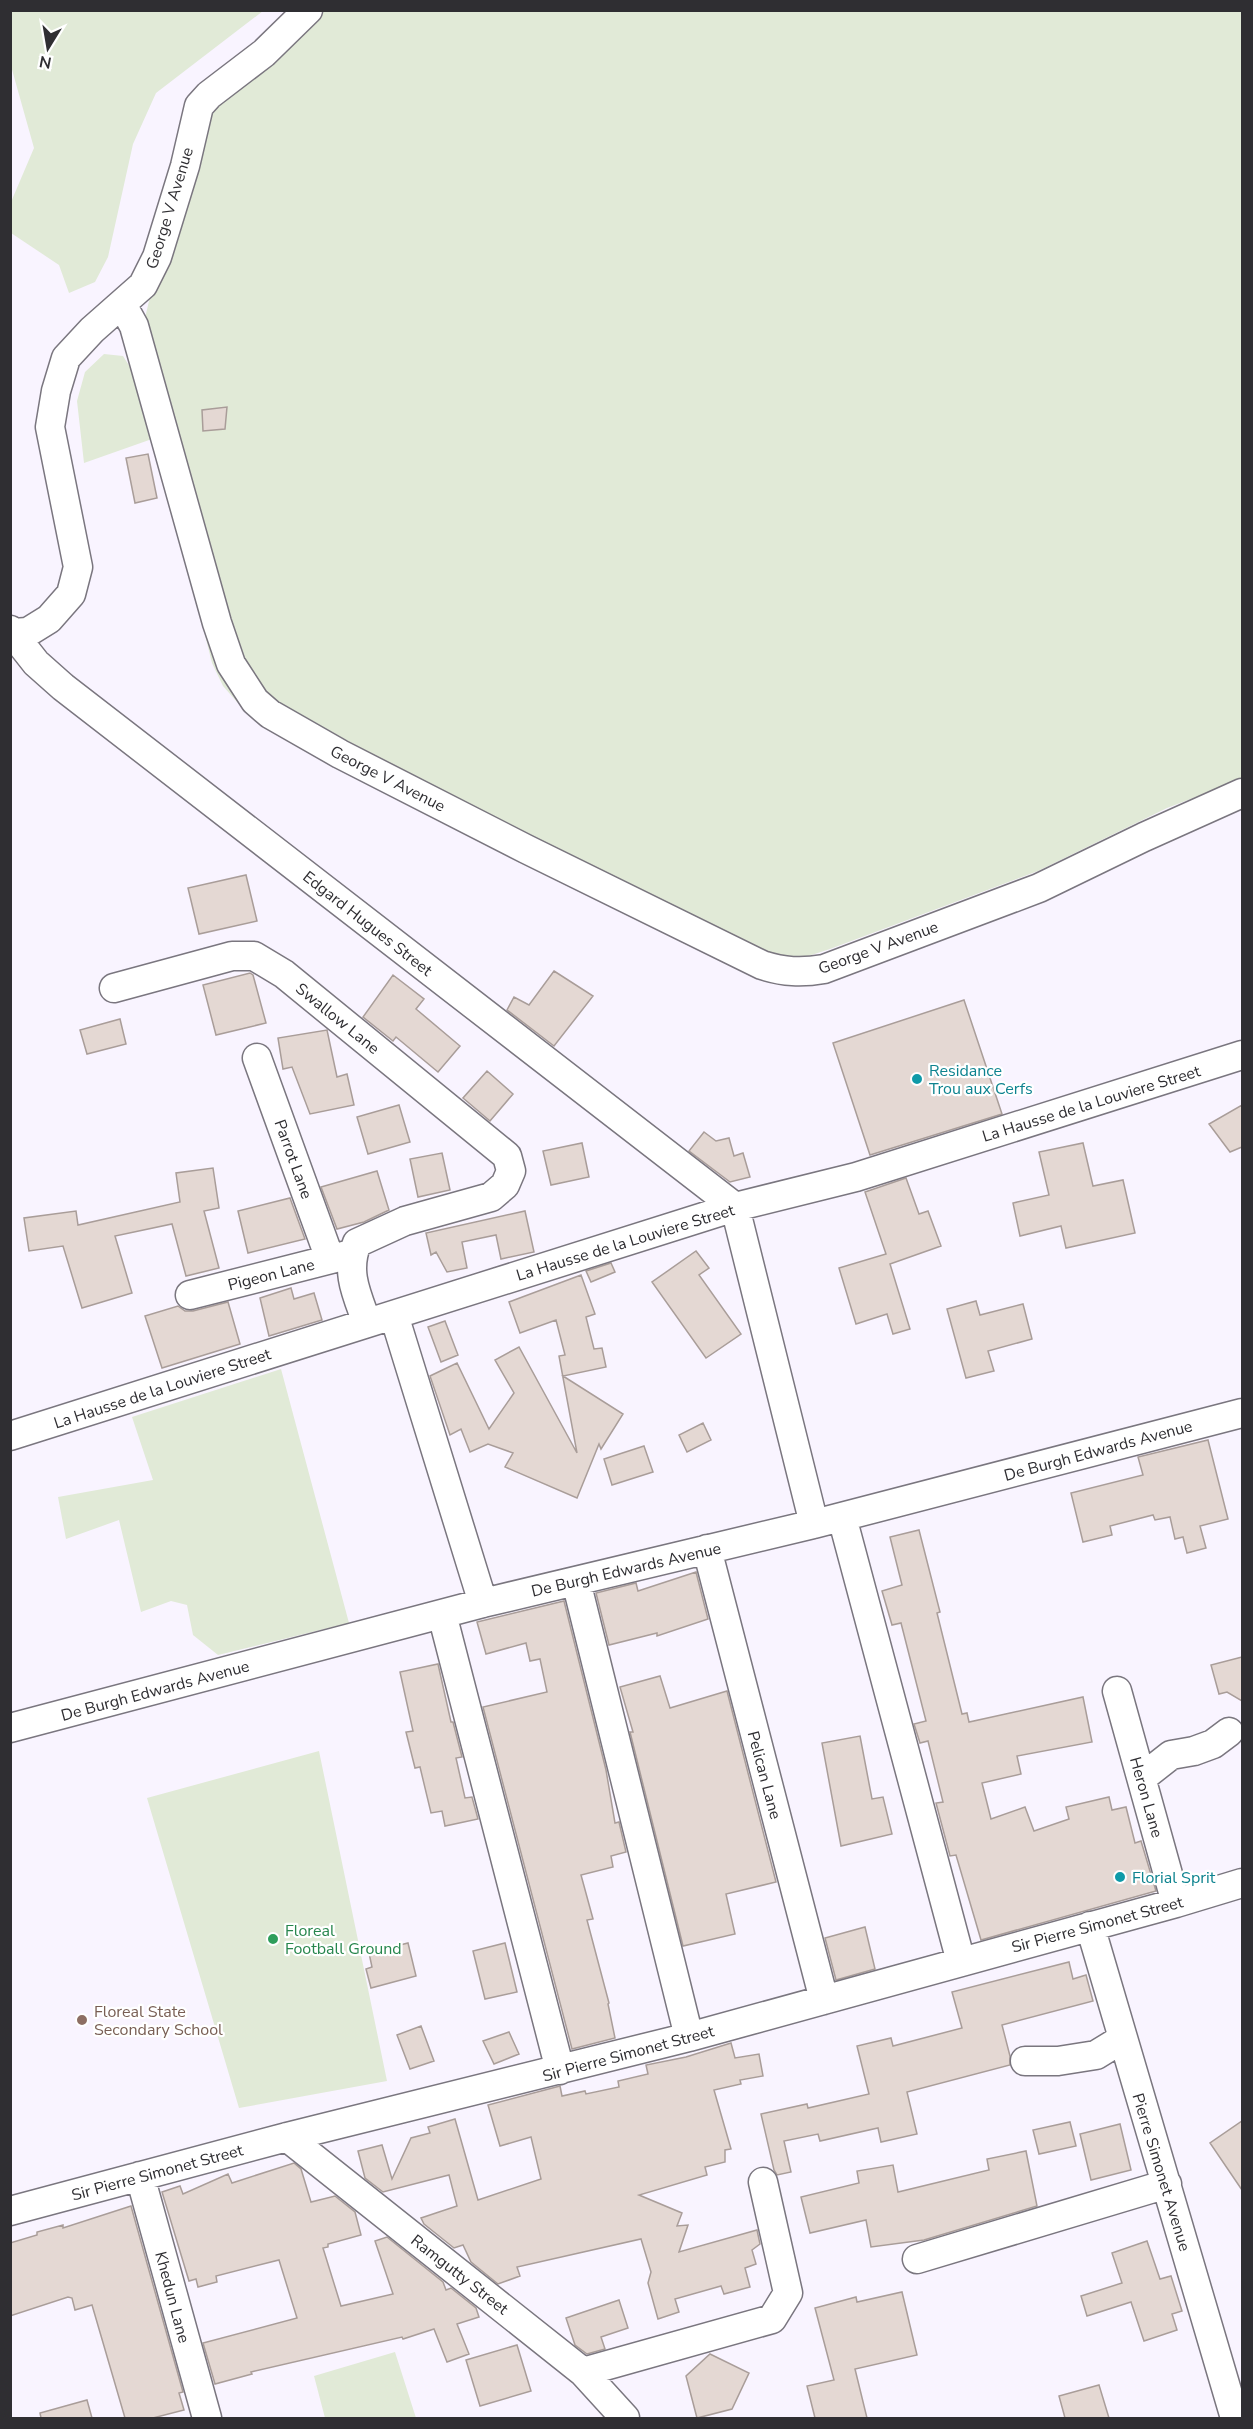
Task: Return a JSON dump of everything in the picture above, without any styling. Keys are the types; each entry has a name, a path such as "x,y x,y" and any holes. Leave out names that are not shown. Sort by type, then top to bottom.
{"street":[{"name":"George V Avenue","path":"308,10 264,54 217,88 199,106 185,166 157,257 143,285 123,306 134,326 174,472 231,664 255,701 270,714 340,754 536,854 762,965 783,972 804,973 824,969 1039,888 1242,793"},
{"path":"11,631 28,632 49,619 71,594 78,567 50,427 56,391 66,357 92,330 123,306"},
{"name":"Edgard Hugues Street","path":"11,631 36,663 63,687 735,1207"},
{"name":"Swallow Lane","path":"114,988 232,956 254,956 284,974 507,1156 511,1170 505,1185"},
{"name":"La Hausse de la Louviere Street","path":"10,1436 735,1207 856,1177 1242,1055"},
{"name":"Parrot Lane","path":"257,1058 350,1259 354,1287 380,1319 483,1603"},
{"name":"Pigeon Lane","path":"190,1295 346,1252 405,1221 491,1197 505,1185"},
{"path":"735,1207 814,1524"},
{"name":"De Burgh Edwards Avenue","path":"10,1728 483,1603 842,1517 1242,1413"},
{"path":"842,1517 961,1962"},
{"name":"Pelican Lane","path":"707,1549 824,2000"},
{"path":"576,1581 689,2037"},
{"path":"442,1614 560,2070"},
{"name":"Heron Lane","path":"1117,1691 1176,1903"},
{"path":"1143,1778 1171,1755 1194,1751 1213,1744 1228,1732"},
{"name":"Sir Pierre Simonet Street","path":"10,2211 287,2137 689,2037 1176,1903 1242,1882"},
{"name":"Pierre Simonet Avenue","path":"1090,1926 1235,2418"},
{"path":"1025,2061 1058,2061 1096,2055 1122,2039"},
{"name":"Ramgutty Street","path":"287,2137 583,2372 625,2418"},
{"name":"Khedun Lane","path":"140,2176 207,2418"},
{"path":"583,2372 772,2319 788,2293 763,2182"},
{"path":"917,2259 1167,2184"}],"green space":[{"path":"11,10 263,11 156,93 133,144 108,257 95,282 69,293 59,265 11,233 11,202 34,148 11,66"},
{"path":"308,11 1242,11 1242,783 1209,792 1167,808 1038,871 830,949 774,967 256,718 223,686 212,663 186,559 145,318 192,119"},
{"path":"104,354 123,356 139,381 152,439 84,463 77,401 85,372"},
{"path":"281,1369 349,1623 218,1655 193,1635 187,1605 171,1601 141,1612 119,1520 66,1539 58,1497 153,1480 132,1417"},
{"name":"Floreal Football Ground","path":"319,1751 387,2081 239,2108 147,1798"},
{"path":"395,2352 416,2418 325,2418 314,2376"}],"building":[{"path":"227,407 225,429 203,431 202,410"},
{"path":"148,454 157,498 135,503 126,458"},
{"path":"246,875 257,921 199,934 188,888"},
{"path":"554,971 593,996 554,1046 507,1010 514,997 529,1005"},
{"path":"250,973 253,975 266,1023 216,1035 203,985"},
{"path":"393,975 424,999 416,1009 460,1046 438,1072 396,1037 393,1041 363,1017"},
{"name":"Residance Trou aux Cerfs","path":"964,1000 1002,1114 870,1155 833,1043"},
{"path":"120,1019 126,1044 87,1054 80,1030"},
{"path":"327,1030 337,1077 347,1074 354,1105 310,1114 292,1067 283,1069 278,1038"},
{"path":"487,1071 513,1094 490,1121 463,1098"},
{"path":"399,1105 410,1142 368,1154 357,1117"},
{"path":"1242,1105 1242,1147 1230,1152 1209,1124"},
{"path":"704,1132 716,1141 729,1138 734,1156 743,1153 750,1177 730,1182 689,1151"},
{"path":"582,1143 589,1177 551,1185 543,1151"},
{"path":"1083,1143 1093,1186 1123,1180 1135,1233 1066,1248 1061,1226 1020,1236 1013,1203 1049,1195 1039,1152"},
{"path":"442,1153 450,1190 418,1197 410,1159"},
{"path":"213,1168 219,1208 204,1211 219,1268 186,1276 172,1224 115,1236 132,1293 82,1308 63,1246 29,1251 24,1218 76,1211 78,1225 180,1202 176,1173"},
{"path":"377,1171 389,1210 364,1222 337,1229 321,1187"},
{"path":"906,1178 919,1214 928,1211 941,1246 890,1264 910,1329 893,1334 887,1314 856,1324 839,1268 886,1254 865,1192"},
{"path":"290,1198 305,1239 248,1253 238,1211"},
{"path":"525,1211 534,1252 501,1259 496,1235 462,1242 467,1268 447,1272 436,1252 431,1255 426,1233"},
{"path":"696,1251 709,1268 699,1275 741,1334 706,1358 652,1282"},
{"path":"611,1263 615,1272 591,1282 586,1271"},
{"path":"581,1275 595,1314 586,1317 594,1349 602,1348 606,1367 563,1376 623,1414 601,1449 599,1444 577,1498 505,1467 513,1453 488,1444 470,1452 461,1429 450,1435 430,1376 457,1363 489,1429 514,1393 495,1360 519,1347 577,1453 559,1356 565,1355 556,1320 520,1333 509,1302"},
{"path":"291,1288 294,1299 314,1293 322,1320 269,1336 260,1298"},
{"path":"976,1301 980,1315 1023,1304 1032,1339 988,1351 994,1371 966,1378 947,1309"},
{"path":"228,1302 240,1344 162,1368 145,1316 178,1306 185,1311 193,1311"},
{"path":"445,1321 458,1355 441,1362 428,1327"},
{"path":"703,1423 711,1440 687,1452 679,1435"},
{"path":"1208,1440 1228,1519 1200,1526 1206,1548 1187,1553 1183,1537 1175,1539 1170,1517 1155,1520 1153,1515 1110,1526 1112,1535 1083,1542 1071,1493 1143,1475 1138,1457"},
{"path":"644,1446 653,1472 612,1485 604,1459"},
{"path":"919,1530 962,1714 967,1713 969,1722 1083,1697 1092,1742 1017,1756 1021,1774 982,1783 991,1819 1025,1807 1034,1831 1069,1819 1066,1807 1109,1797 1112,1810 1126,1807 1135,1843 1141,1841 1156,1891 981,1940 956,1855 950,1856 936,1803 943,1802 928,1741 920,1743 914,1724 926,1721 901,1623 892,1625 882,1591 902,1585 890,1537"},
{"path":"696,1572 708,1619 657,1636 657,1633 609,1645 596,1593 636,1583 638,1591"},
{"path":"564,1601 606,1770 615,1823 619,1822 626,1852 611,1856 613,1867 581,1875 593,1919 587,1920 609,2003 615,2038 572,2049 483,1707 547,1692 540,1659 530,1661 526,1643 486,1654 477,1622"},
{"path":"1242,1657 1242,1701 1227,1692 1219,1694 1211,1665"},
{"path":"438,1664 451,1722 453,1722 462,1757 456,1758 465,1798 472,1797 478,1819 445,1826 442,1811 431,1813 420,1767 415,1768 406,1732 413,1731 400,1672"},
{"path":"660,1676 670,1708 727,1691 776,1882 726,1894 735,1934 683,1946 630,1732 633,1732 620,1687"},
{"path":"860,1736 872,1799 883,1797 892,1834 841,1846 822,1743"},
{"path":"865,1927 875,1969 836,1980 825,1938"},
{"path":"408,1943 416,1976 371,1988 366,1969 372,1967 369,1953"},
{"path":"505,1943 517,1992 485,1999 473,1951"},
{"path":"1069,1962 1073,1979 1086,1975 1093,2001 1002,2025 1010,2065 907,2092 917,2134 881,2142 878,2128 820,2141 818,2134 784,2141 791,2172 777,2175 761,2114 807,2104 808,2108 869,2094 857,2046 891,2038 893,2046 962,2028 952,1992"},
{"path":"421,2026 434,2061 410,2069 397,2035"},
{"path":"509,2032 519,2054 494,2064 483,2041"},
{"path":"731,2043 735,2058 759,2054 763,2076 740,2080 741,2084 714,2090 731,2149 725,2150 725,2162 705,2167 707,2175 639,2195 682,2213 677,2226 688,2225 679,2252 757,2230 760,2244 752,2250 756,2264 745,2268 750,2287 724,2294 721,2286 675,2299 679,2312 658,2319 648,2283 651,2272 641,2239 517,2267 520,2276 498,2284 471,2262 463,2245 454,2248 424,2224 421,2218 457,2206 449,2175 383,2192 365,2178 358,2151 382,2145 392,2179 411,2138 430,2133 428,2127 455,2119 478,2200 541,2179 531,2137 500,2146 488,2105 560,2086 562,2096 619,2087 618,2081 648,2074 646,2065 686,2057"},
{"path":"1242,2121 1242,2190 1210,2143"},
{"path":"1070,2122 1076,2146 1039,2154 1033,2130"},
{"path":"1120,2124 1131,2170 1091,2180 1080,2134"},
{"path":"1026,2151 1037,2206 924,2240 871,2247 866,2220 810,2233 801,2197 859,2183 857,2171 893,2165 898,2192 989,2170 987,2159"},
{"path":"294,2163 301,2169 311,2202 335,2196 355,2212 361,2235 328,2244 328,2247 323,2248 341,2306 393,2294 375,2241 387,2237 443,2282 446,2290 451,2288 476,2308 479,2317 457,2324 469,2354 447,2362 434,2329 403,2339 402,2337 251,2372 252,2374 215,2384 203,2343 297,2318 279,2260 216,2276 217,2282 198,2287 196,2279 189,2281 162,2192 180,2186 183,2194 228,2174 232,2183"},
{"path":"131,2206 183,2392 179,2393 184,2410 153,2418 125,2418 92,2305 75,2310 72,2298 68,2297 10,2316 10,2243 37,2235 37,2232 63,2225 63,2228"},
{"path":"1147,2241 1160,2279 1171,2276 1182,2311 1172,2314 1177,2330 1144,2341 1131,2302 1087,2316 1081,2296 1122,2283 1112,2253"},
{"path":"902,2292 917,2355 855,2369 867,2418 815,2418 807,2386 834,2380 815,2308 856,2297 857,2302"},
{"path":"619,2300 628,2328 601,2337 605,2349 587,2354 575,2345 566,2318"},
{"path":"517,2345 531,2391 480,2406 466,2360"},
{"path":"710,2354 749,2373 732,2409 697,2418 686,2376"},
{"path":"1099,2385 1109,2418 1065,2418 1059,2396"},
{"path":"87,2400 92,2418 41,2418 40,2413"}],"place":[{"name":"Residance Trou aux Cerfs","path":"917,1079"},
{"name":"Florial Sprit","path":"1120,1877"},
{"name":"Floreal Football Ground","path":"273,1939"},
{"name":"Floreal State Secondary School","path":"82,2020"}]}
